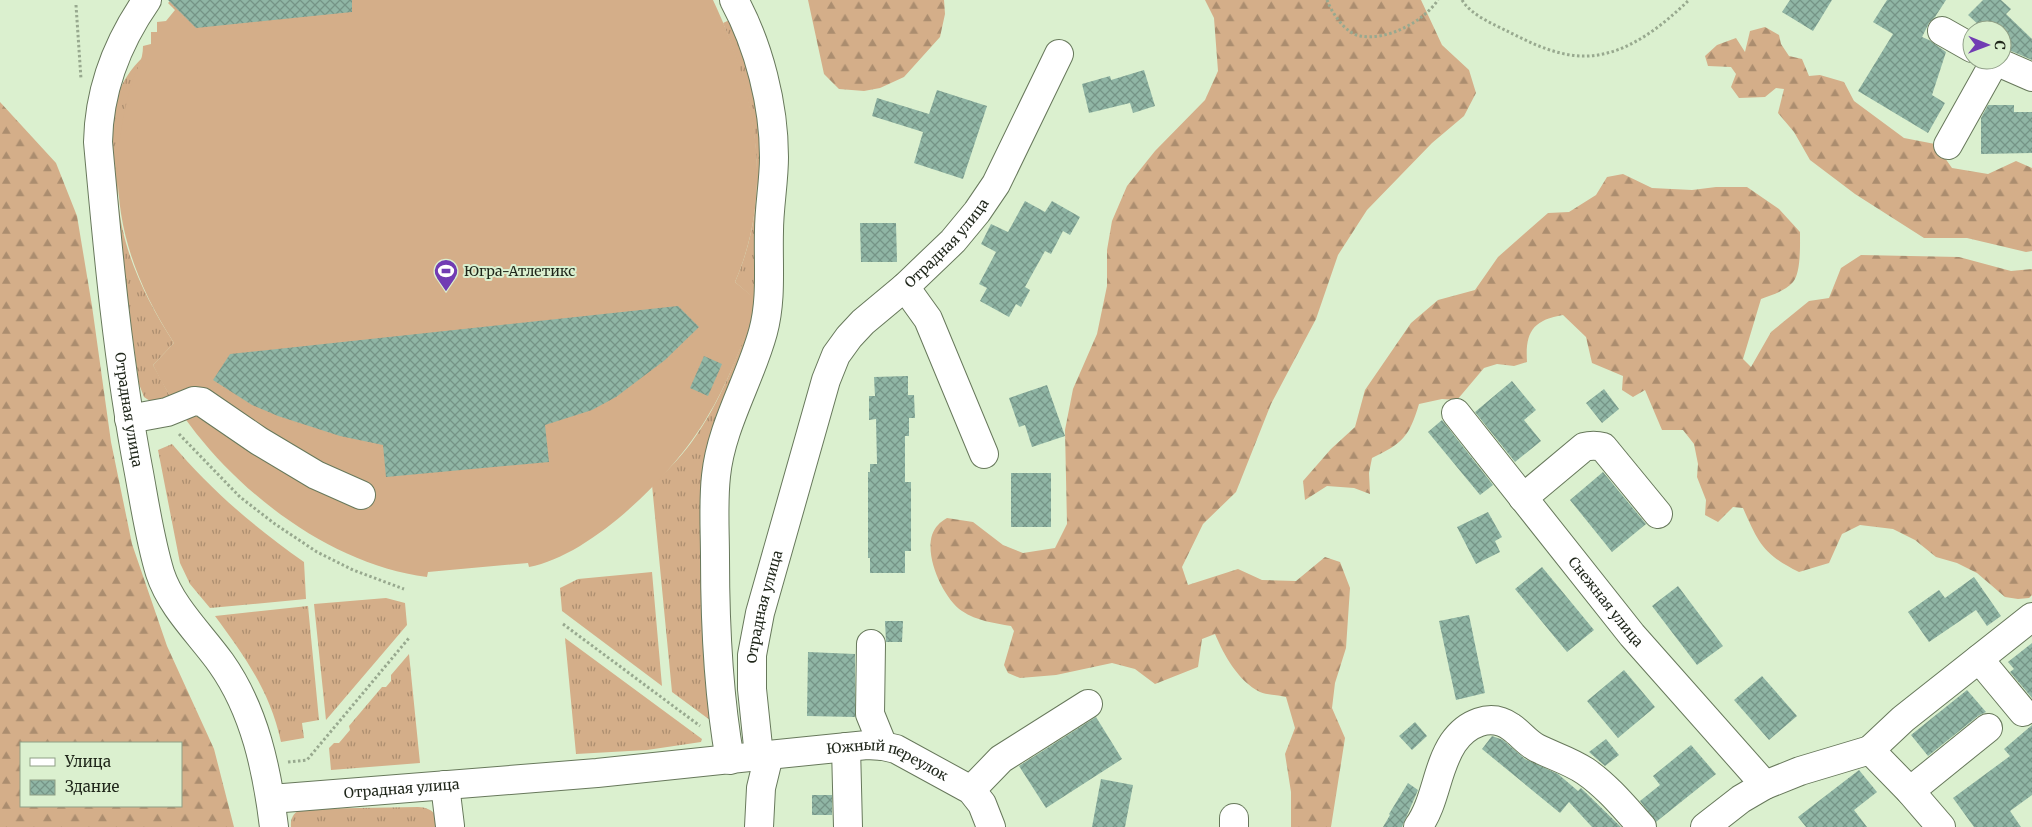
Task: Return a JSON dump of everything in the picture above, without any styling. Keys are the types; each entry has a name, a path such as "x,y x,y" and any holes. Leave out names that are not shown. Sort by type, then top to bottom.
{"street":[{"path":"730,760 716,646 716,476 722,444 767,316 769,232 774,157 772,130 761,70 742,15 734,0"},
{"name":"Отрадная улица","path":"146,1 128,29 116,53 105,86 98,124 108,259 129,419 153,546 161,575 170,596 222,664 242,696 254,728 270,798 274,827"},
{"path":"1942,31 1962,42"},
{"name":"Отрадная улица","path":"270,798 614,772 764,756 752,689 752,655 758,622 826,380 836,355 863,322 905,287 953,241 978,212 996,184 1058,54"},
{"path":"2012,69 2032,77"},
{"path":"1948,145 1989,70"},
{"path":"905,287 928,320 984,454"},
{"path":"129,419 167,412 194,401 202,402 316,475 361,496"},
{"name":"Снежная улица","path":"1456,413 1632,635 1764,785"},
{"path":"1523,498 1584,447 1592,445 1603,447 1658,514"},
{"path":"1705,827 1764,785 1870,750 1903,719 2032,616"},
{"path":"871,644 870,714 882,746"},
{"path":"1979,659 2023,712"},
{"path":"971,790 1000,759 1088,704"},
{"path":"1418,827 1431,805 1442,765 1453,743 1464,730 1479,721 1499,721 1509,726 1535,747 1566,760 1586,772 1615,796 1642,827"},
{"path":"1910,791 1988,728"},
{"path":"846,746 848,827"},
{"name":"Южный переулок","path":"764,756 846,746 882,746 911,756 971,790 982,804 991,827"},
{"path":"1870,750 1910,791 1941,827"},
{"path":"760,827 764,756"},
{"path":"445,785 450,826"}],"path":[{"path":"1327,0 1342,25 1359,36 1384,35 1410,24 1431,10 1438,0"},
{"path":"1462,0 1465,5 1486,20 1520,38 1567,55 1590,56 1609,53 1630,45 1654,32 1689,0"},
{"path":"176,433 181,435 240,497 275,524 317,552 352,570 404,589"},
{"path":"563,624 705,730"},
{"path":"281,763 307,760 409,638"}],"green space":[{"name":"Югра-Атлетикс","path":"171,0 713,0 728,34 740,69 755,139 757,175 755,211 748,246 735,282 758,301 729,376 706,419 674,463 630,509 605,529 554,559 529,567 528,563 428,572 427,577 385,568 344,552 304,530 266,503 231,472 200,438 174,402 153,365 174,343 158,317 134,264 120,208 118,180 123,119 131,87 141,60 143,46 151,44 151,32 157,32 157,22 166,21 175,10 168,3"},
{"path":"808,0 944,0 945,14 940,37 904,77 880,88 864,91 839,89 824,74"},
{"path":"1205,0 1421,0 1442,45 1469,70 1476,93 1464,116 1432,143 1367,210 1338,255 1316,319 1271,404 1236,492 1203,524 1182,567 1188,585 1238,569 1262,580 1296,581 1325,557 1340,562 1350,588 1346,648 1335,683 1332,708 1345,738 1331,827 1291,827 1291,792 1285,754 1295,728 1286,697 1260,692 1245,681 1227,659 1215,634 1202,639 1198,667 1155,684 1135,669 1112,663 1056,675 1020,678 1008,673 1004,665 1014,631 1011,626 980,619 962,611 954,604 940,583 935,571 930,545 932,534 939,524 947,518 973,522 1003,545 1023,553 1055,548 1067,524 1065,430 1073,389 1097,334 1107,286 1107,250 1112,221 1127,186 1155,151 1205,100 1218,71 1214,18"},
{"path":"736,17 763,117 761,297 716,437 714,723 672,692 652,485 687,449 712,410 737,356 757,301 735,282 747,249 754,216 757,184 752,120 745,87 723,23"},
{"path":"1765,27 1779,35 1781,44 1789,56 1802,59 1809,76 1820,75 1844,82 1854,101 1904,138 1935,144 1952,168 1988,174 2016,161 2032,168 2032,251 2026,252 1967,238 1924,238 1855,194 1810,160 1794,132 1778,113 1784,89 1776,88 1765,97 1739,98 1731,87 1736,74 1731,67 1708,66 1705,56 1717,45 1736,38 1745,52 1750,31"},
{"path":"143,57 130,94 125,118 118,199 124,237 137,274 154,310 174,343 153,365 171,398 150,401 144,397 139,384 123,263 112,144 114,109 121,86"},
{"path":"0,102 56,163 77,216 111,442 132,544 167,646 214,749 234,827 0,827"},
{"path":"1623,174 1652,188 1692,190 1716,187 1747,187 1779,209 1800,232 1800,258 1796,278 1786,288 1761,299 1743,359 1751,367 1771,332 1809,301 1829,298 1841,268 1861,255 1959,257 2011,271 2032,269 2032,595 2029,598 2005,597 1977,573 1957,563 1936,557 1915,540 1893,529 1860,525 1842,534 1829,563 1799,572 1787,566 1764,547 1753,531 1743,508 1733,507 1718,522 1705,515 1706,500 1697,477 1698,464 1694,444 1683,430 1662,430 1645,390 1633,397 1622,390 1623,376 1592,363 1586,337 1563,315 1544,320 1533,329 1528,343 1527,362 1514,366 1497,364 1484,368 1457,400 1442,399 1419,404 1412,424 1403,438 1391,448 1372,458 1369,473 1370,494 1354,488 1327,486 1305,500 1303,481 1331,449 1355,427 1365,390 1411,323 1438,300 1475,290 1498,257 1548,213 1569,212 1596,195 1607,177"},
{"path":"172,444 202,477 234,507 267,535 304,562 306,599 210,608 190,584 180,563 158,450"},
{"path":"652,572 662,686 562,611 560,588 578,579"},
{"path":"386,598 405,603 407,625 326,720 314,604"},
{"path":"308,606 319,720 302,723 304,738 281,742 270,707 255,675 215,616"},
{"path":"565,638 702,739 701,742 647,750 576,754"},
{"path":"409,654 420,763 331,770 329,748 334,743 339,743 350,730 349,726 382,687 386,687 391,681 391,675"},
{"path":"418,807 431,810 441,827 291,827 293,816 302,809"}],"building":[{"path":"168,0 352,0 352,12 196,28"},
{"path":"1790,0 1832,0 1813,31 1782,12"},
{"path":"1887,0 1946,0 1929,23 1922,37 1946,52 1932,95 1945,103 1928,133 1858,91 1893,34 1873,22"},
{"path":"1983,0 2001,0 2011,9 2006,14 2032,39 2032,60 2012,51 2012,20 1973,20 1968,15"},
{"path":"1144,70 1155,106 1133,113 1130,103 1089,113 1082,84 1110,76 1111,80"},
{"path":"937,90 987,106 963,179 914,163 923,132 872,116 877,98 929,114"},
{"path":"1988,105 2014,105 2014,112 2032,112 2032,153 1981,154 1981,118"},
{"path":"1025,201 1045,212 1052,201 1080,217 1070,235 1063,231 1051,254 1045,251 1025,287 1030,290 1021,307 1016,304 1009,317 980,301 987,288 979,284 996,252 981,244 991,224 1008,232"},
{"path":"860,223 896,223 897,262 861,262"},
{"path":"678,306 699,327 665,360 616,397 592,410 545,425 549,462 386,477 383,445 340,436 278,416 252,405 213,380 230,354"},
{"path":"704,356 722,364 708,396 690,388"},
{"path":"908,376 908,395 914,395 915,418 909,418 909,436 905,436 905,482 911,482 911,551 905,551 905,573 870,573 870,558 868,558 868,472 870,472 870,464 877,464 876,419 869,420 869,396 875,396 874,377"},
{"path":"1512,381 1536,410 1524,420 1541,441 1515,462 1475,412"},
{"path":"1047,385 1065,436 1032,447 1025,425 1019,427 1009,398"},
{"path":"1604,389 1619,409 1602,423 1586,403"},
{"path":"1442,420 1493,485 1480,495 1428,432"},
{"path":"1603,472 1646,524 1612,552 1570,500"},
{"path":"1011,473 1051,473 1051,527 1011,527"},
{"path":"1488,512 1502,537 1495,541 1500,552 1476,564 1457,527"},
{"path":"1542,567 1594,630 1567,652 1515,589"},
{"path":"1974,577 2001,616 1987,626 1976,610 1929,642 1908,612 1939,590 1945,598"},
{"path":"1678,586 1723,646 1697,665 1652,606"},
{"path":"1469,615 1485,693 1456,700 1439,621"},
{"path":"885,621 903,621 902,642 886,642"},
{"path":"2032,643 2032,698 2010,672 2014,669 2008,662"},
{"path":"808,652 855,654 855,717 807,716"},
{"path":"1624,670 1655,707 1618,738 1587,701"},
{"path":"1762,676 1797,716 1769,740 1734,700"},
{"path":"1967,690 1986,712 1978,716 1928,756 1911,735"},
{"path":"1096,717 1122,759 1046,808 1019,766"},
{"path":"1415,722 1427,736 1412,750 1399,736"},
{"path":"2032,725 2032,795 2010,811 2021,827 1974,827 1953,798 2010,756 2004,749"},
{"path":"1492,736 1503,740 1525,759 1558,774 1578,791 1581,788 1621,827 1592,827 1569,802 1560,813 1482,749"},
{"path":"1606,739 1619,755 1605,766 1589,752"},
{"path":"1691,745 1716,774 1656,822 1640,801 1660,785 1653,776"},
{"path":"1859,770 1877,792 1854,810 1867,827 1806,827 1798,817"},
{"path":"1101,779 1133,785 1125,827 1092,827"},
{"path":"1408,783 1418,790 1402,827 1383,827 1389,814"},
{"path":"812,795 832,795 832,815 812,815"}],"place":[{"name":"Югра-Атлетикс","path":"446,292"}]}
